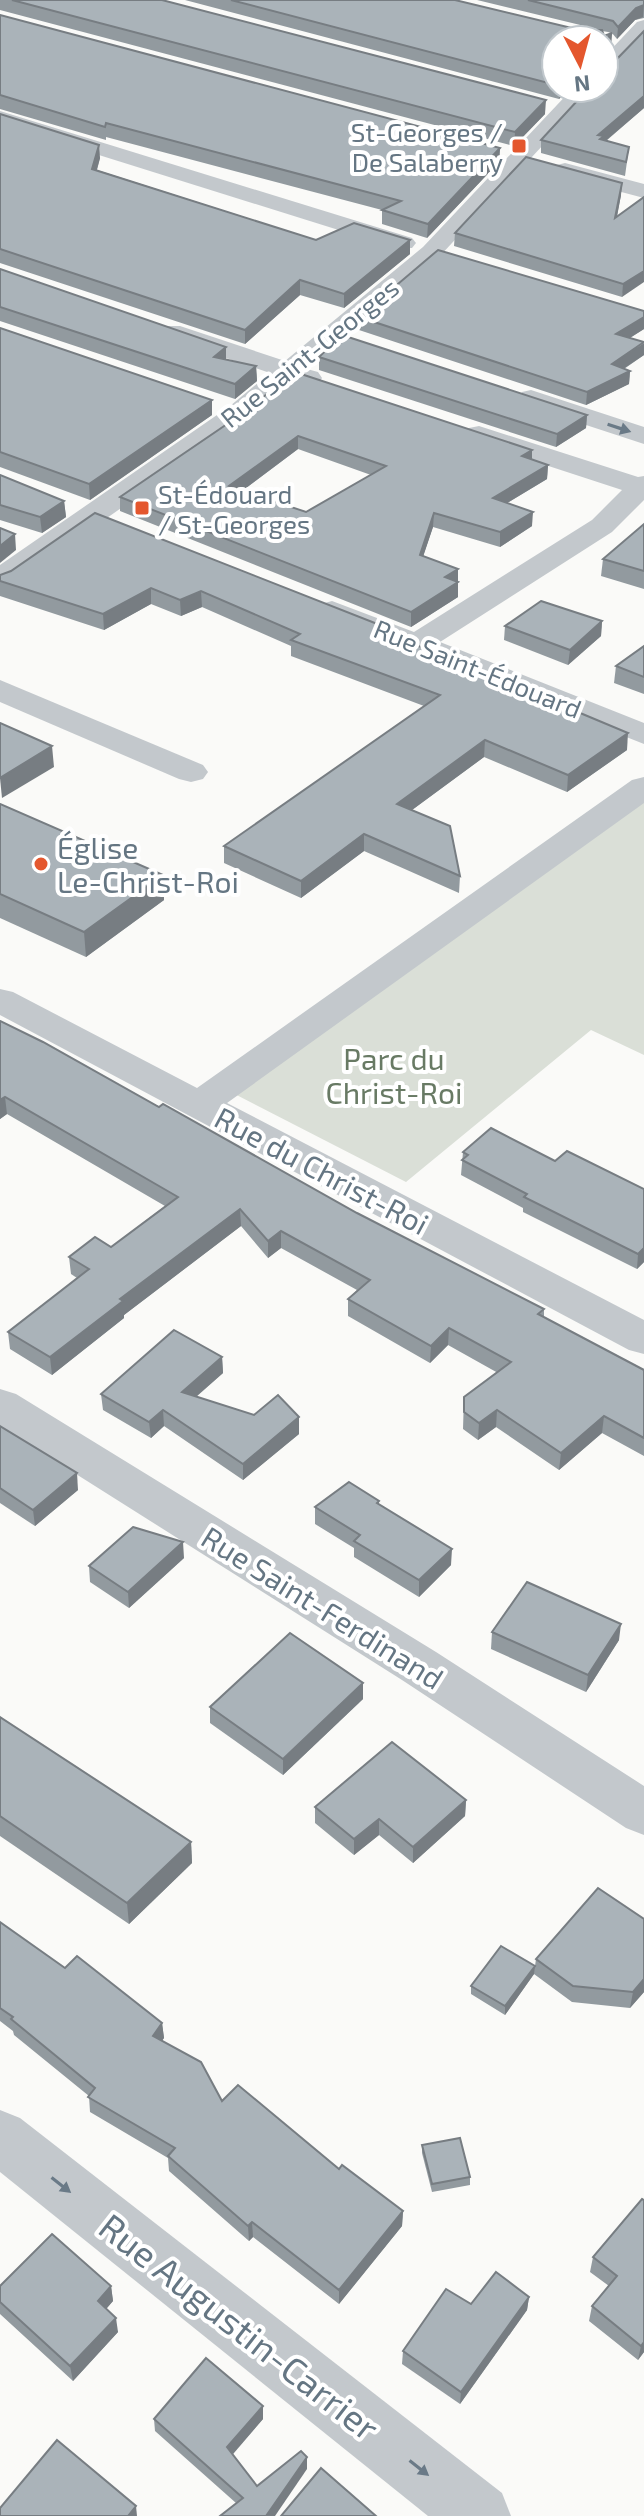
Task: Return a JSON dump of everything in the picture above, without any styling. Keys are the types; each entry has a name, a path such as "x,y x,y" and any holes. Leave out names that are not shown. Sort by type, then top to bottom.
{"street":[{"path":"620,53 644,26"},
{"path":"620,44 627,46"},
{"name":"Rue Saint-Georges","path":"0,579 240,412 431,252 519,159 556,104"},
{"path":"1,118 464,262"},
{"path":"489,150 644,191"},
{"path":"618,183 644,168"},
{"path":"254,196 250,200 270,226"},
{"path":"382,262 408,271"},
{"path":"151,325 328,385"},
{"path":"332,333 360,342"},
{"path":"509,391 644,436"},
{"path":"210,402 240,412"},
{"path":"417,643 602,526 643,486 448,424"},
{"path":"55,499 124,528"},
{"path":"15,536 45,547"},
{"name":"Rue Saint-Édouard","path":"300,597 644,734"},
{"path":"0,690 191,772"},
{"path":"199,1105 644,787"},
{"name":"Rue du Christ-Roi","path":"0,1000 644,1339"},
{"name":"Rue Saint-Ferdinand","path":"0,1405 419,1666 644,1813"},
{"name":"Rue Augustin-Carrier","path":"0,2137 479,2516"}],"green space":[{"name":"Parc du Christ-Roi","path":"644,784 644,1055 591,1030 406,1182 223,1088"}],"building":[{"path":"12,0 162,0 540,98 542,104 515,132"},
{"path":"231,0 455,0 555,24 540,24 540,81"},
{"path":"528,0 644,0 644,5 636,8 620,25"},
{"path":"0,15 500,148 428,224 382,210 401,201 106,123 105,127 0,95"},
{"path":"644,31 644,96 598,135 604,136 600,139 629,147 626,162 541,140 574,104 620,104 620,56"},
{"path":"0,114 99,145 92,169 316,240 354,223 410,240 344,294 300,280 245,330 0,249"},
{"path":"526,157 622,183 615,218 644,197 644,271 623,284 455,233"},
{"path":"438,250 644,311 644,317 616,334 644,342 612,364 630,371 587,392 359,317"},
{"path":"0,269 226,347 214,357 256,366 235,384 0,307"},
{"path":"0,328 212,400 89,484 0,452"},
{"path":"342,335 587,415 557,434 319,357"},
{"path":"301,374 532,450 522,456 548,465 493,498 533,512 500,532 434,513 420,555 458,569 445,577 458,582 411,612 120,497 252,407 288,375 298,377","holes":["298,436 386,466 306,512 229,486"]},
{"path":"0,475 64,501 40,517 0,505"},
{"path":"95,513 385,627 380,630 546,699 555,709 561,705 628,733 568,775 485,740 397,804 450,826 460,876 364,834 301,881 224,846 440,695 291,640 300,634 201,591 180,600 151,588 103,614 0,581 0,575 11,571"},
{"path":"644,524 644,571 603,559"},
{"path":"0,528 15,534 0,546"},
{"path":"541,601 602,621 570,650 505,626"},
{"path":"644,646 644,677 616,666"},
{"path":"0,723 52,746 0,778"},
{"name":"Église Le-Christ-Roi","path":"0,804 163,875 84,932 0,894"},
{"path":"0,1021 159,1107 163,1104 357,1213 544,1309 538,1314 644,1370 644,1438 604,1416 561,1453 497,1410 479,1423 464,1412 464,1397 511,1362 449,1328 431,1346 348,1299 370,1280 281,1231 268,1241 240,1209 120,1299 123,1301 50,1357 8,1332 89,1269 69,1257 95,1237 111,1247 178,1197 5,1097 0,1100"},
{"path":"491,1128 555,1161 567,1151 644,1189 644,1248 638,1254 524,1197 527,1194 462,1160 468,1155 463,1152"},
{"path":"174,1330 222,1357 182,1392 254,1415 278,1395 299,1417 243,1464 163,1410 149,1422 101,1394"},
{"path":"0,1426 77,1473 33,1510 0,1488"},
{"path":"349,1482 452,1549 419,1580 354,1541 360,1535 315,1507"},
{"path":"133,1527 183,1542 128,1592 89,1566"},
{"path":"527,1582 621,1624 588,1675 492,1632"},
{"path":"290,1633 363,1683 283,1759 210,1707"},
{"path":"0,1717 191,1842 127,1903 0,1816"},
{"path":"392,1742 466,1800 413,1847 379,1819 354,1839 315,1807"},
{"path":"598,1888 644,1919 644,1979 633,1992 573,1986 536,1959"},
{"path":"0,1922 65,1968 77,1956 162,2023 153,2036 201,2062 222,2101 238,2085 339,2169 342,2165 403,2211 339,2290 252,2222 248,2226 168,2156 175,2148 88,2097 95,2088 0,2008"},
{"path":"501,1946 535,1966 505,2006 471,1986"},
{"path":"460,2138 470,2177 432,2184 422,2145"},
{"path":"642,2199 644,2342 641,2346 592,2306 617,2276 593,2257"},
{"path":"52,2234 111,2286 98,2301 116,2318 70,2366 0,2302 0,2286"},
{"path":"496,2272 529,2297 461,2392 403,2351 446,2289 471,2304"},
{"path":"206,2358 263,2406 227,2447 257,2486 301,2451 307,2457 266,2516 220,2516 243,2498 154,2419"},
{"path":"57,2440 136,2506 128,2516 0,2516 0,2508"},
{"path":"321,2468 376,2516 281,2516"}],"place":[{"name":"St-Georges / De Salaberry","path":"519,146"},
{"name":"St-Édouard / St-Georges","path":"142,508"},
{"name":"Église Le-Christ-Roi","path":"41,864"}]}
